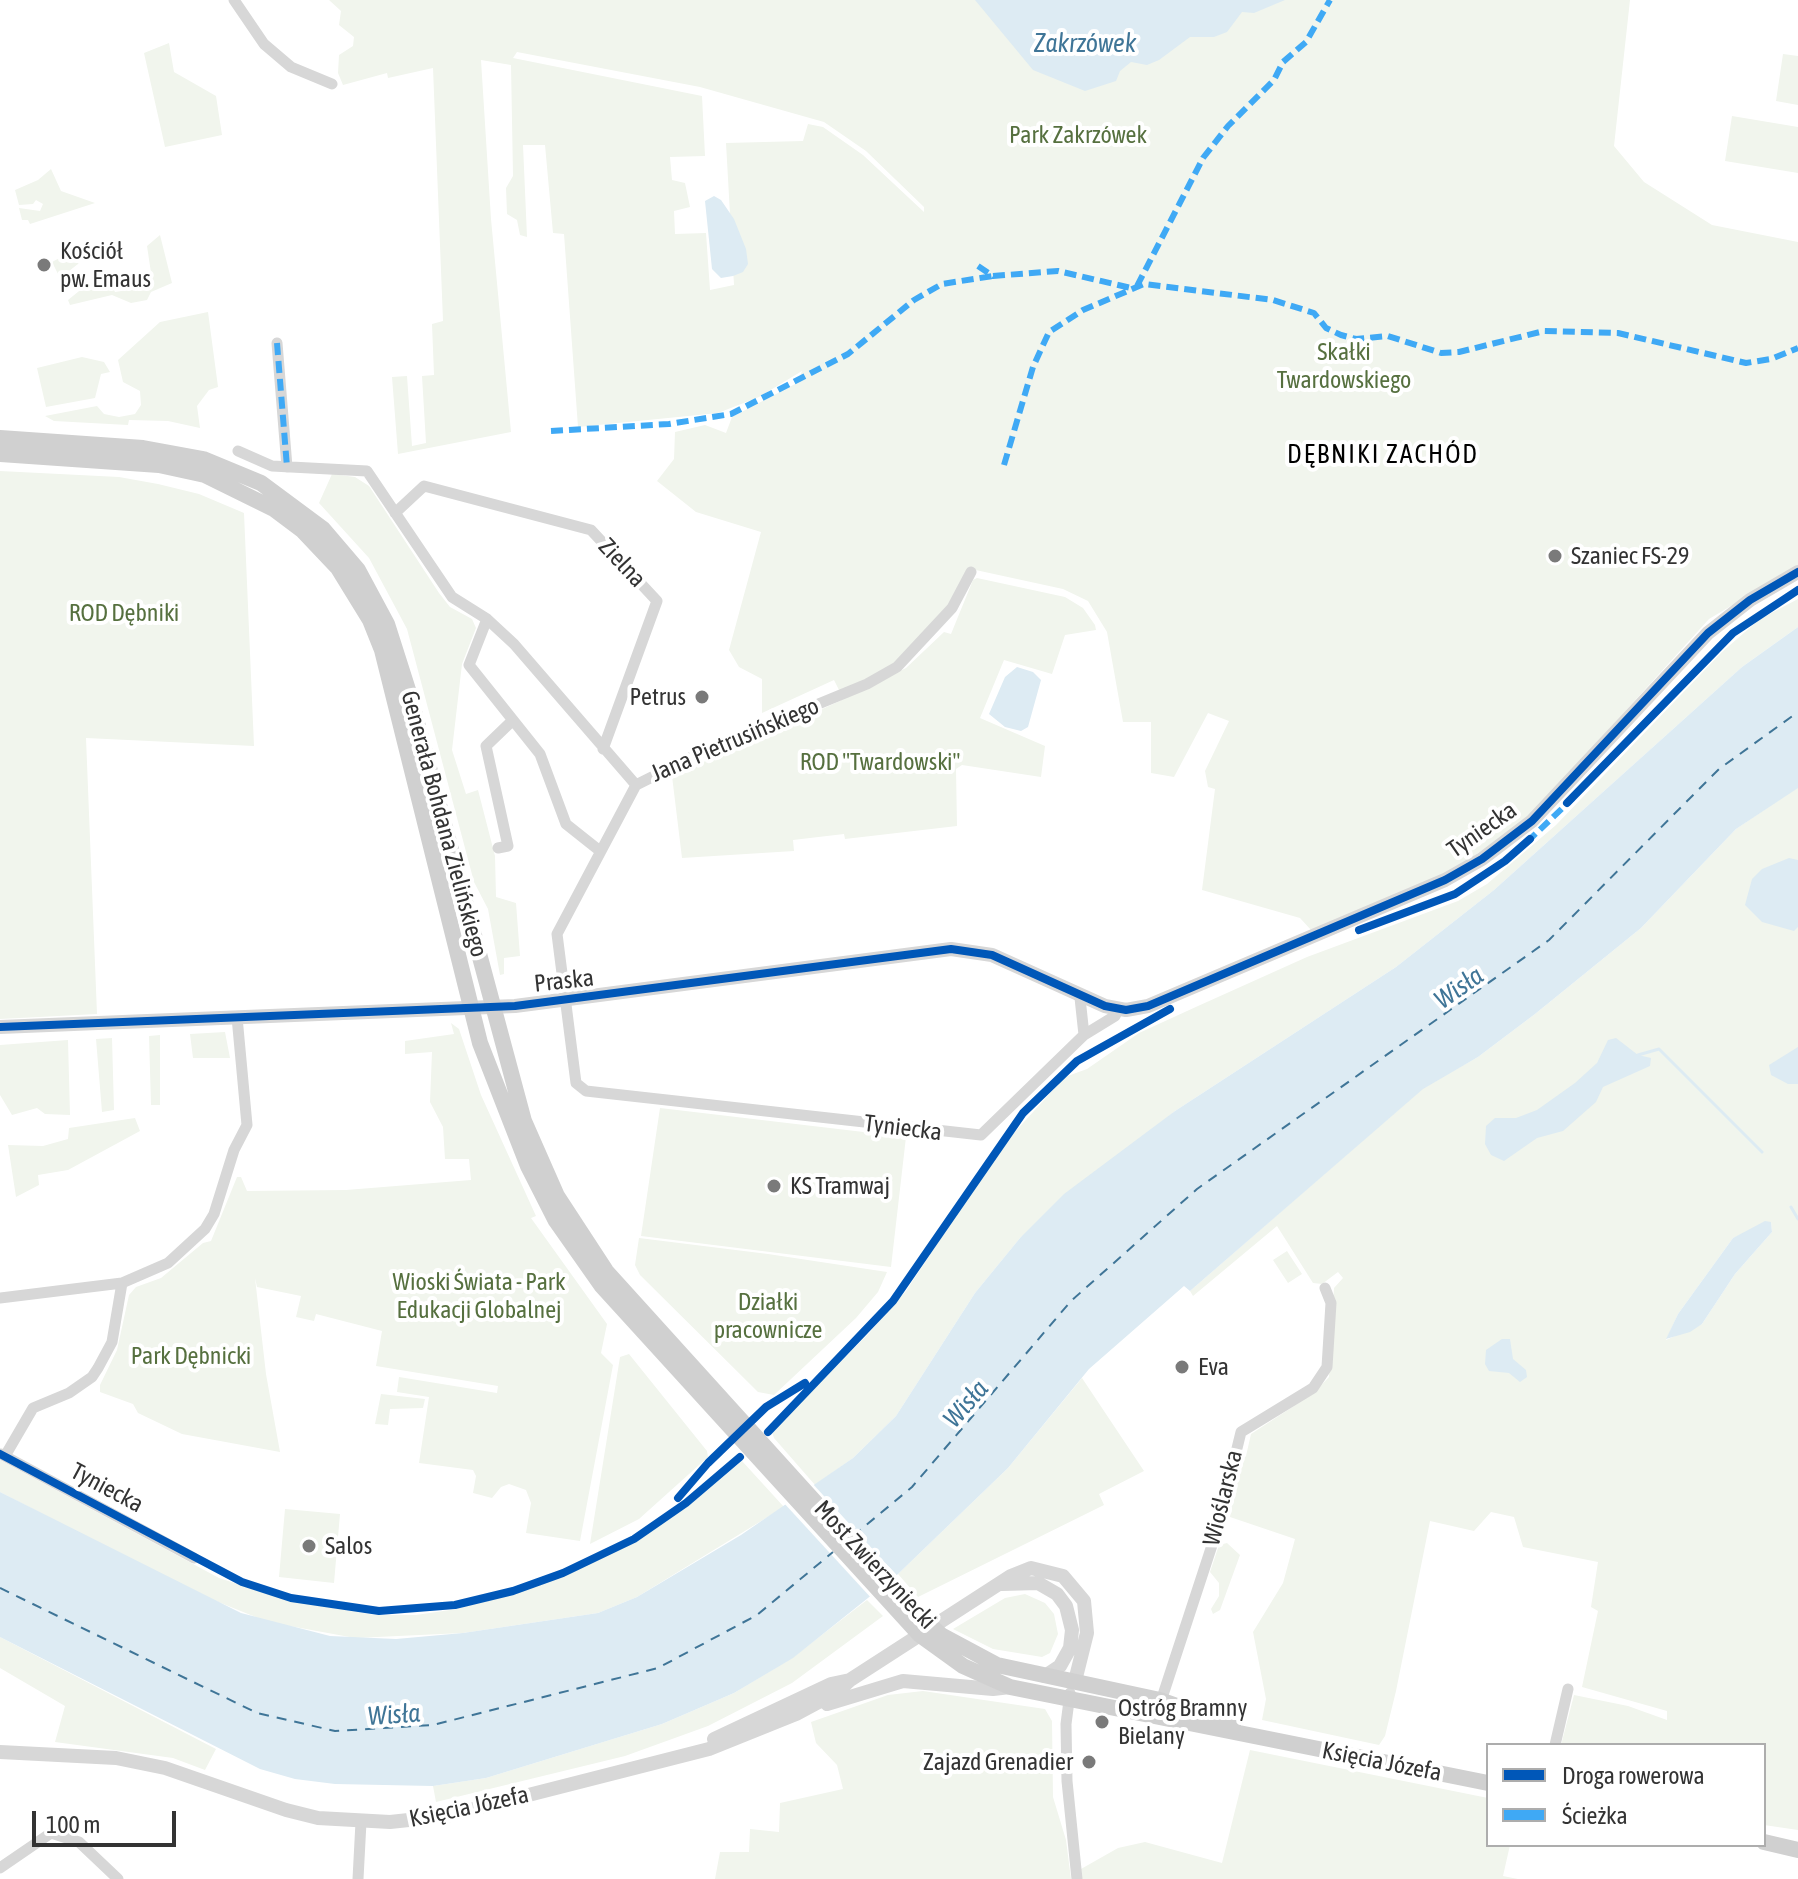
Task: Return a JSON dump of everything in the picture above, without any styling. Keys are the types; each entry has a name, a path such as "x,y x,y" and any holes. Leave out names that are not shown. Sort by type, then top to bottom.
{"main road":[{"name":"Generała Bohdana Zielińskiego","path":"0,438 143,448 214,463 281,495 313,520 341,549 373,594 396,646 529,1135 569,1218 616,1282 728,1416"},
{"name":"Generała Bohdana Zielińskiego","path":"0,454 159,465 205,475 261,500 321,547 355,593 382,650 485,1056 518,1141 556,1221 601,1285 728,1416"},
{"name":"Most Zwierzyniecki","path":"728,1416 946,1647 1010,1687"},
{"name":"Most Zwierzyniecki","path":"946,1647 997,1665 1045,1676"},
{"name":"Księcia Józefa","path":"1045,1676 1072,1689 1171,1720 1486,1783"},
{"name":"Księcia Józefa","path":"1010,1687 1072,1689 1160,1700 1276,1742"},
{"path":"1766,1842 1798,1850"}],"street":[{"path":"234,0 264,44 291,67 332,84"},
{"path":"277,343 287,467"},
{"path":"238,451 272,466 367,471 452,597 487,619 514,644 636,785"},
{"name":"Zielna","path":"395,513 424,486 591,530 657,601 603,749"},
{"name":"Jana Pietrusińskiego","path":"569,1044 557,934 636,785 704,751 867,684 897,667 952,608 971,572"},
{"name":"Tyniecka","path":"569,1044 579,1088 981,1135 1084,1035 1115,1016 1118,1010 1137,1009 1174,996 1445,880 1482,859 1543,810 1708,633 1750,600 1798,572"},
{"path":"487,619 469,665 540,754 560,816 578,837 600,851"},
{"path":"498,848 508,846 486,746 512,721"},
{"name":"Praska","path":"0,1027 472,1009 564,1002 951,949 992,955 1080,998 1118,1010"},
{"path":"1080,998 1084,1035"},
{"path":"0,1298 122,1283 168,1263 197,1238 214,1214 234,1150 247,1125 237,1017"},
{"path":"3,1455 33,1408 69,1393 92,1377 112,1342 122,1283"},
{"name":"Wioślarska","path":"1160,1700 1217,1530 1241,1432 1313,1388 1327,1367 1331,1303 1325,1288"},
{"name":"Tyniecka","path":"3,1455 194,1558"},
{"name":"Księcia Józefa","path":"0,1752 116,1758 165,1768 286,1810 361,1822 446,1816 741,1739 837,1692 850,1680 1002,1584 1016,1572 1040,1568 1063,1576 1075,1587 1086,1608 1087,1625 1072,1689"},
{"path":"1002,1584 1038,1583 1057,1594 1066,1606 1072,1630 1070,1648 1060,1666 1045,1676"},
{"name":"Księcia Józefa","path":"701,1749 726,1733 831,1684 850,1680"},
{"name":"Księcia Józefa","path":"796,1714 903,1681 1010,1687"},
{"path":"1072,1689 1067,1781 1077,1879"},
{"path":"1555,1743 1568,1689"},
{"path":"1130,1709 1149,1707 1160,1700 1163,1711 1171,1720"},
{"path":"358,1879 361,1822"},
{"path":"0,1868 51,1833 79,1842 118,1879"}],"green space":[{"name":"Skałki Twardowskiego","path":"329,0 1630,0 1614,146 1644,182 1712,225 1798,242 1798,566 1709,619 1539,806 1512,831 1446,874 1311,930 1300,918 1202,890 1215,789 1208,787 1205,771 1229,721 1208,713 1174,777 1151,773 1151,722 1123,722 1107,632 1088,601 1063,589 971,569 956,598 900,661 875,677 839,690 834,680 762,713 762,679 739,667 729,650 761,532 696,512 657,481 674,459 675,432 705,425 726,433 732,417 797,383 802,371 759,397 718,413 578,427 564,234 553,233 545,145 523,145 527,237 520,235 517,220 507,214 506,188 513,176 511,65 481,60 491,219 511,432 398,454 392,377 407,376 412,446 426,443 422,376 434,375 432,324 443,321 433,68 388,78 387,73 343,85 338,73 339,55 353,46 354,37 339,25 341,11","holes":["517,52 700,87 824,122 866,151 924,207 924,212 863,155 823,127 808,124 803,141 726,143 734,285 710,290 706,233 675,234 674,211 690,207 685,183 672,180 670,157 705,156 702,96 513,58"]},
{"path":"169,43 174,72 216,96 222,135 165,147 144,53"},
{"path":"1783,54 1798,56 1798,105 1776,101"},
{"path":"1732,116 1798,127 1798,173 1725,161"},
{"path":"51,169 61,191 95,203 30,224 28,220 22,220 19,208 40,211 43,204 36,200 33,204 19,205 15,190 38,180"},
{"path":"160,235 172,283 151,292 147,300 131,303 112,295 70,305 68,300 105,270 115,292 153,286 147,246"},
{"path":"82,246 89,246 78,264 60,278 52,262"},
{"path":"208,312 218,387 209,390 197,406 200,428 168,421 129,420 128,425 54,421 45,416 97,406 104,414 119,417 135,414 141,405 140,391 123,382 118,360 160,322"},
{"path":"82,357 104,362 110,372 101,374 95,398 46,407 37,368"},
{"name":"ROD Dębniki","path":"0,471 119,477 199,494 244,513 254,746 86,738 97,1014 0,1019"},
{"path":"332,474 355,477 369,486 439,593 450,607 472,619 476,628 462,664 452,750 466,794 478,790 495,856 496,897 516,903 520,956 504,958 504,974 500,975 488,909 474,882 407,629 369,558 319,503"},
{"name":"ROD \"Twardowski\"","path":"977,578 1065,597 1083,608 1095,625 1096,630 1065,635 1052,674 1004,660 980,718 1045,746 1041,777 962,765 956,769 957,826 845,839 844,834 793,840 794,851 682,858 672,776 906,668 944,632 951,634 973,580"},
{"path":"1798,599 1798,627 1742,667 1494,890 1396,967 1175,1111 1020,1238 975,1293 896,1416 853,1458 815,1485 774,1438 772,1432 906,1291 1002,1146 1065,1077 1087,1069 1139,1033 1198,1006 1307,957 1458,901 1487,884 1556,825 1722,652 1760,619"},
{"path":"1798,787 1798,1830 1766,1825 1766,1743 1562,1743 1574,1695 1628,1706 1667,1720 1667,1711 1582,1687 1598,1611 1591,1607 1598,1562 1523,1547 1514,1517 1491,1512 1474,1531 1430,1521 1396,1691 1385,1736 1379,1745 1262,1720 1266,1699 1253,1632 1283,1583 1295,1539 1230,1517 1238,1462 1246,1456 1251,1434 1314,1393 1329,1377 1334,1288 1343,1278 1338,1272 1322,1284 1313,1283 1277,1226 1193,1296 1190,1291 1423,1088 1478,1057 1641,928 1736,829","holes":["1771,1222 1772,1232 1735,1274 1702,1324 1666,1340 1678,1314 1733,1238"]},
{"path":"451,1023 459,1029 481,1095 536,1216 531,1218 607,1324 601,1353 613,1365 580,1541 526,1533 531,1503 526,1490 509,1484 501,1487 492,1498 473,1493 476,1476 473,1470 419,1463 429,1397 397,1392 399,1377 497,1393 498,1386 376,1366 382,1331 316,1314 314,1321 296,1317 301,1296 257,1287 255,1278 266,1374 280,1452 182,1434 138,1413 133,1404 100,1392 100,1385 117,1350 129,1295 136,1287 161,1278 203,1243 211,1241 237,1177 241,1177 247,1191 346,1190 471,1180 469,1159 445,1159 443,1127 430,1102 432,1052 405,1054 405,1041 454,1034"},
{"path":"225,1032 230,1058 193,1058 190,1034"},
{"path":"160,1035 160,1105 151,1105 149,1036"},
{"path":"112,1038 114,1110 102,1112 96,1039"},
{"path":"68,1040 70,1115 45,1114 37,1108 12,1115 0,1095 0,1045"},
{"name":"KS Tramwaj","path":"660,1108 906,1137 891,1267 641,1236"},
{"path":"135,1118 140,1131 68,1170 38,1175 39,1185 16,1197 8,1145 43,1146 68,1139 69,1128"},
{"name":"Działki pracownicze","path":"639,1238 887,1272 878,1292 856,1318 774,1395 758,1392 640,1275 635,1265"},
{"path":"1287,1251 1302,1274 1288,1283 1273,1260"},
{"path":"629,1354 707,1451 708,1457 639,1519 590,1544 620,1357"},
{"path":"1082,1378 1144,1471 1099,1494 1104,1505 918,1597 898,1574 1008,1468"},
{"path":"381,1394 425,1399 423,1408 390,1409 388,1425 375,1424"},
{"path":"0,1460 219,1578 290,1601 375,1615 416,1615 457,1609 557,1579 641,1537 687,1507 742,1461 784,1507 637,1597 598,1613 463,1633 355,1638 268,1622 196,1593 0,1492"},
{"name":"Salos","path":"285,1509 340,1514 334,1583 279,1577"},
{"path":"1227,1543 1240,1555 1220,1610 1213,1614 1211,1609 1219,1596 1219,1583 1210,1572 1219,1545"},
{"path":"1025,1594 1045,1603 1054,1614 1058,1634 1050,1653 1042,1657 993,1649 953,1629 1005,1598"},
{"path":"867,1600 883,1616 792,1683 708,1726 625,1756 436,1802 433,1786 486,1778 662,1724 734,1693 792,1658"},
{"path":"0,1637 216,1749 205,1770 173,1758 55,1742 65,1706 0,1668"},
{"path":"923,1691 1045,1709 1052,1721 1053,1797 1066,1840 1071,1879 715,1879 720,1852 749,1852 750,1829 779,1832 780,1803 843,1789 837,1765 816,1743 811,1722 888,1695"},
{"path":"1250,1750 1486,1798 1486,1847 1510,1847 1503,1876 1518,1879 1082,1879 1081,1869 1118,1848 1145,1842 1222,1863"}],"water":[{"name":"Zakrzówek","path":"975,0 1285,0 1254,13 1242,12 1227,32 1214,37 1190,37 1147,65 1131,62 1120,71 1116,81 1085,91 1033,70"},
{"path":"714,196 721,200 734,219 746,249 748,264 743,272 721,278 712,269 705,201"},
{"name":"Wisła","path":"1798,627 1798,788 1736,829 1641,928 1535,1014 1478,1057 1423,1089 1190,1291 1184,1286 1089,1369 1008,1468 898,1574 793,1658 734,1693 662,1724 486,1778 433,1786 335,1784 295,1779 260,1769 0,1637 0,1492 241,1613 330,1636 396,1639 463,1633 598,1613 637,1597 741,1535 853,1458 896,1416 975,1293 1020,1238 1064,1194 1175,1111 1396,967 1494,890 1742,667"},
{"path":"1017,667 1033,672 1041,680 1028,727 1021,731 1005,727 989,714 1005,677"},
{"path":"1789,858 1798,860 1798,927 1794,931 1762,922 1745,905 1752,879 1762,869"},
{"path":"1616,1038 1638,1055 1651,1058 1650,1066 1603,1087 1596,1102 1563,1131 1537,1138 1504,1161 1491,1155 1485,1144 1486,1126 1495,1118 1516,1118 1537,1110 1597,1063 1608,1040"},
{"path":"1798,1047 1798,1084 1788,1084 1771,1075 1769,1065"},
{"path":"1765,1221 1771,1222 1772,1232 1735,1274 1702,1324 1690,1332 1666,1339 1678,1314 1733,1238"},
{"path":"1502,1339 1510,1339 1513,1359 1526,1370 1527,1377 1520,1382 1509,1373 1489,1371 1485,1364 1486,1350"}],"pier":[{"path":"812,1483 899,1578 873,1600 783,1502"}],"waterway":[{"path":"1638,1055 1659,1049 1762,1152"},
{"path":"1791,1207 1798,1219"}],"ferry route":[{"path":"853,1536 912,1487 1071,1301 1197,1189 1549,940 1719,769 1798,712"},
{"path":"0,1588 257,1713 335,1731 433,1725 658,1668 757,1615 833,1552"}],"marked path":[{"path":"1137,286 1203,158 1228,126 1274,80 1283,62 1306,42 1330,0"},
{"path":"978,266 993,276 1058,271 1131,288"},
{"path":"551,431 669,424 731,414 848,354 914,300 942,284 993,276"},
{"path":"1004,465 1033,367 1049,332 1083,310 1144,284 1273,300 1314,313 1326,328 1341,335 1356,339 1388,336 1441,353 1459,352 1544,331 1618,333 1746,363 1771,359 1798,348"},
{"path":"277,343 287,467"},
{"path":"1527,842 1573,798"}],"cycle path":[{"path":"0,1027 515,1006 951,949 992,955 1105,1006 1126,1010 1148,1006 1445,880 1482,859 1532,821 1708,633 1750,600 1798,572"},
{"path":"1567,803 1733,633 1798,590"},
{"path":"1359,930 1455,894 1505,861 1530,839"},
{"path":"768,1432 893,1301 1023,1113 1077,1061 1170,1009"},
{"path":"678,1498 708,1463 766,1407 805,1383"},
{"path":"0,1454 242,1582 291,1598 379,1611 455,1605 513,1591 563,1573 634,1539 686,1503 740,1457"}],"place":[{"name":"Kościół pw. Emaus","path":"44,265"},
{"name":"Szaniec FS-29","path":"1555,556"},
{"name":"Petrus","path":"702,697"},
{"name":"KS Tramwaj","path":"774,1186"},
{"name":"Eva","path":"1182,1367"},
{"name":"Salos","path":"309,1546"},
{"name":"Ostróg Bramny Bielany","path":"1102,1722"},
{"name":"Zajazd Grenadier","path":"1089,1762"}],"district":[{"name":"DĘBNIKI ZACHÓD","path":"1383,455"}],"park label":[{"name":"Park Zakrzówek","path":"1078,135"},
{"name":"Wioski Świata - Park Edukacji Globalnej","path":"479,1296"},
{"name":"Park Dębnicki","path":"191,1356"}]}
